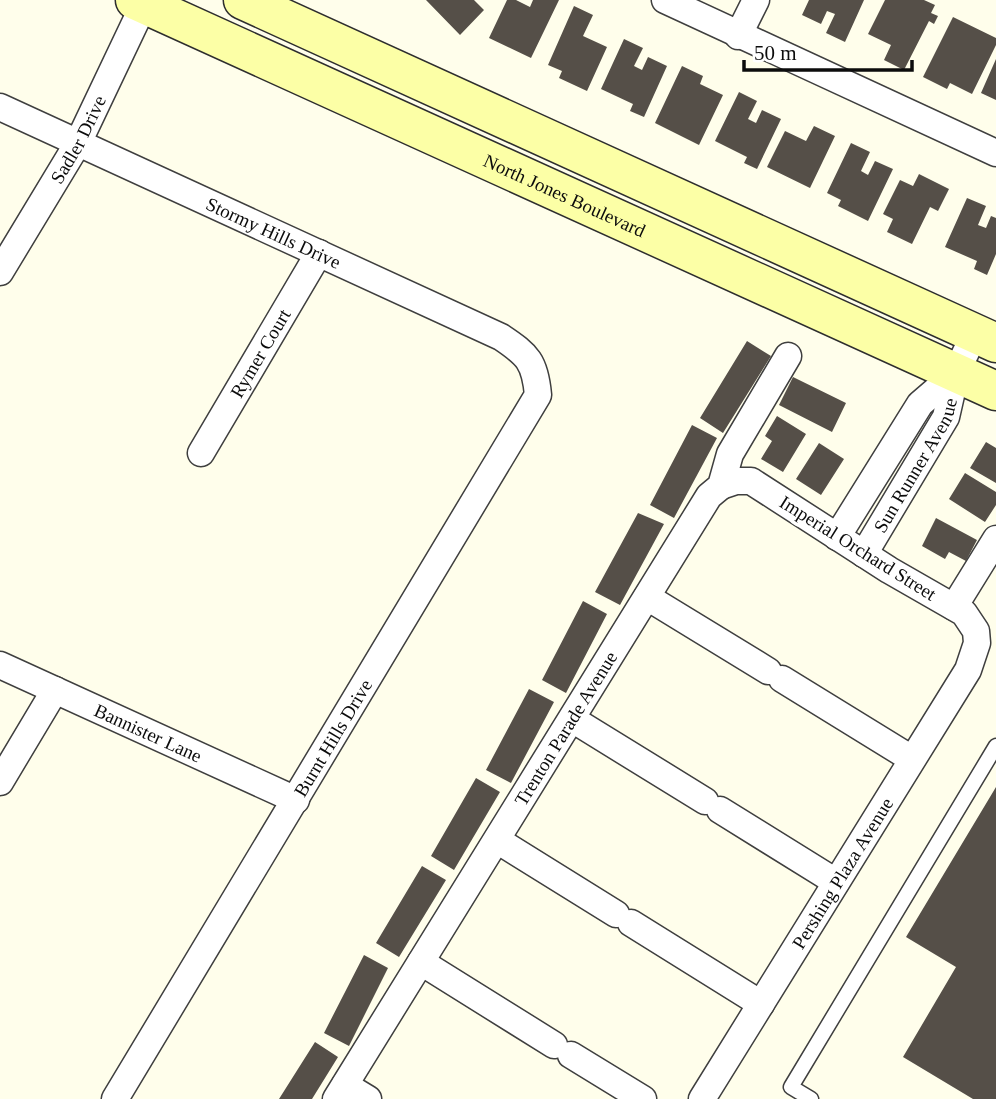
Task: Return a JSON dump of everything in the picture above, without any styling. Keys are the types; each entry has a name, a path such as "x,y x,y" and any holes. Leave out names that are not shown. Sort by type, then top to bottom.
{"main road":[{"path":"243,0 985,338"},
{"name":"North Jones Boulevard","path":"142,1 996,391"}],"street":[{"path":"664,0 996,153"},
{"path":"738,36 757,0"},
{"name":"Sadler Drive","path":"0,272 78,143 142,1"},
{"name":"Stormy Hills Drive","path":"0,107 501,337 526,355 536,373"},
{"name":"Rymer Court","path":"201,453 319,253"},
{"name":"Sun Runner Avenue","path":"837,537 920,404 956,373 985,338"},
{"name":"Trenton Parade Avenue","path":"341,1092 709,496 721,486 730,454 788,356"},
{"name":"Burnt Hills Drive","path":"115,1099 538,395 536,373"},
{"name":"Sun Runner Avenue","path":"864,554 946,417 956,373"},
{"name":"Imperial Orchard Street","path":"721,486 736,481 751,481 864,554 954,607 971,621 976,643"},
{"path":"954,607 996,539"},
{"path":"647,597 912,759"},
{"name":"Pershing Plaza Avenue","path":"702,1099 968,670 976,643"},
{"name":"Bannister Lane","path":"0,665 296,800"},
{"path":"0,782 55,690"},
{"path":"572,719 836,882"},
{"path":"496,840 761,1004"},
{"path":"421,962 642,1099"},
{"path":"341,1092 368,1099"}],"lane":[{"path":"811,1099 791,1087 996,746"}],"building":[{"path":"426,0 474,0 484,10 460,35"},
{"path":"507,0 516,0 530,7 533,0 559,0 531,58 489,38"},
{"path":"809,0 864,0 845,42 826,33 835,14 827,11 821,24 802,15"},
{"path":"885,0 924,0 935,5 931,13 938,16 934,24 929,21 904,70 884,60 891,45 868,34"},
{"path":"574,6 593,15 583,36 607,47 587,91 559,78 562,71 548,65"},
{"path":"953,17 996,38 996,45 972,94 950,83 947,89 923,77"},
{"path":"624,39 643,48 634,66 642,70 648,57 667,66 644,117 630,111 633,104 601,89"},
{"path":"996,59 996,100 981,93"},
{"path":"682,66 703,76 700,84 723,95 699,145 655,123"},
{"path":"739,92 757,101 748,119 756,123 762,110 781,119 757,169 744,163 747,157 715,141"},
{"path":"814,126 835,136 810,188 767,167 785,131 806,141"},
{"path":"851,143 870,152 861,171 868,175 875,161 893,169 868,221 838,206 841,200 827,193"},
{"path":"919,174 949,189 938,211 930,207 912,244 887,232 893,219 883,214 900,180 913,186"},
{"path":"967,198 986,206 978,225 986,228 991,216 996,218 996,254 987,275 974,269 977,261 945,247"},
{"path":"747,341 771,356 723,433 700,418"},
{"path":"793,377 846,403 832,432 779,405"},
{"path":"777,416 806,434 783,472 761,459 772,441 765,436"},
{"path":"692,425 717,438 674,518 650,505"},
{"path":"986,442 996,448 996,483 970,468"},
{"path":"819,443 844,459 821,495 796,479"},
{"path":"965,473 996,492 996,505 985,522 949,499"},
{"path":"638,513 664,524 620,605 595,592"},
{"path":"936,518 977,540 966,561 949,552 945,559 922,546"},
{"path":"583,601 607,614 566,693 542,680"},
{"path":"529,689 554,702 511,783 486,770"},
{"path":"476,778 500,792 454,870 431,856"},
{"path":"996,787 996,1099 973,1099 903,1057 956,967 906,937"},
{"path":"422,866 446,880 399,957 376,943"},
{"path":"364,955 388,968 349,1046 324,1033"},
{"path":"315,1042 338,1057 312,1099 279,1099"}]}
